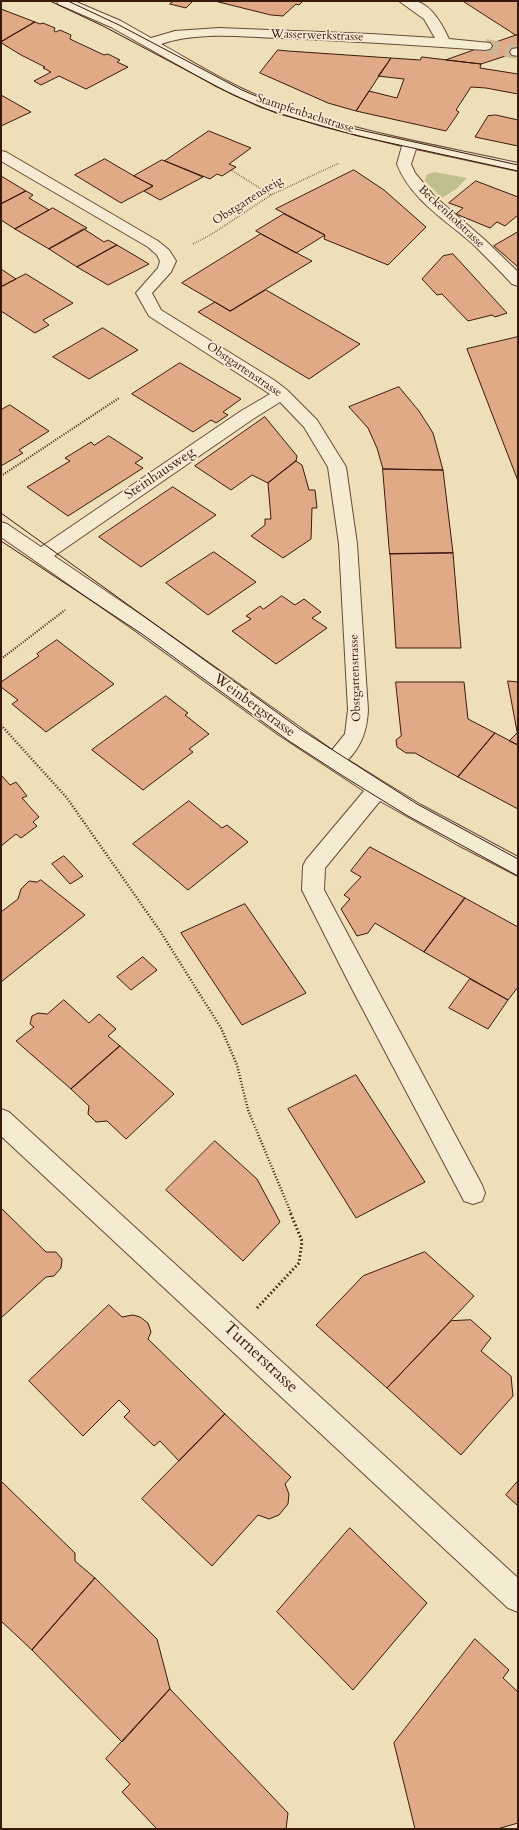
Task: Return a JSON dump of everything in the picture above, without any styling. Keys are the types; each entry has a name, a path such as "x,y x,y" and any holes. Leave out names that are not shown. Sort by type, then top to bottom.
{"street":[{"name":"Stampfenbachstrasse","path":"63,1 116,24 219,82 266,104 328,123 410,144 518,167"},
{"path":"405,1 427,14 438,29 443,42"},
{"name":"Wasserwerkstrasse","path":"151,43 175,35 219,32 443,42 485,46"},
{"name":"Beckenhofstrasse","path":"410,144 404,164 408,174 429,199 480,243 518,281"},
{"name":"Obstgartenstrasse","path":"1,155 153,244 164,253 168,261 165,269 144,293 156,313 268,384 281,394 311,424 336,467 346,524 349,552 358,727 351,744 334,761"},
{"name":"Steinhausweg","path":"41,556 247,415 281,394"},
{"name":"Weinbergstrasse","path":"6,538 41,556 100,595 294,735 378,790 469,842 518,867"},
{"path":"378,790 365,803 314,866 313,890 362,985 474,1193"},
{"name":"Turnerstrasse","path":"1,1120 518,1598"}],"path":[{"name":"Obstgartensteig","path":"189,246 212,234 271,195 339,163"},
{"path":"231,170 271,195"},
{"path":"1,476 119,398"},
{"path":"1,659 66,610"},
{"path":"1,725 67,798 160,931 221,1028 238,1065 248,1110 302,1242 299,1263 254,1311"}],"green space":[{"path":"434,172 467,178 455,190 442,198 425,181 426,175"}],"building":[{"path":"174,1 193,1 186,8 170,4"},
{"path":"215,1 303,1 299,5 296,4 283,16 271,15"},
{"path":"463,1 518,1 518,35 516,35"},
{"path":"1,9 35,22 1,42"},
{"path":"35,22 40,24 43,23 55,28 54,31 56,32 60,30 71,35 70,39 104,55 108,54 120,60 117,62 128,67 86,89 59,76 41,85 34,81 51,72 43,68 45,67 21,55 1,42"},
{"path":"518,35 518,52 481,64 446,60"},
{"path":"278,50 391,58 356,111 328,103 260,73"},
{"path":"422,57 481,64 480,68 518,74 518,94 486,88 471,87 456,110 459,112 446,131 356,111 369,91 397,98 404,79 378,76 391,58 420,60"},
{"path":"1,95 31,112 1,126"},
{"path":"496,115 518,120 518,146 475,137 488,116"},
{"path":"209,131 251,148 229,164 236,167 222,176 217,174 210,179 165,161"},
{"path":"105,159 153,186 121,203 75,175"},
{"path":"162,160 203,177 160,200 144,191 153,186 134,176"},
{"path":"354,170 384,190 426,227 388,265 324,239 325,235 276,209"},
{"path":"1,176 26,191 1,204"},
{"path":"476,181 518,197 518,215 505,226 497,222 490,228 456,214 463,208 449,203"},
{"path":"26,191 33,195 29,198 49,210 15,229 1,220 1,204"},
{"path":"53,208 87,228 49,249 15,229"},
{"path":"284,214 325,235 296,253 256,231"},
{"path":"84,229 104,242 108,240 117,245 77,267 49,249"},
{"path":"518,232 518,267 494,246"},
{"path":"261,234 312,261 230,311 182,283"},
{"path":"117,245 149,264 108,285 77,267"},
{"path":"453,254 507,313 495,317 492,315 468,321 442,294 437,295 422,279 443,256"},
{"path":"1,269 16,279 1,287"},
{"path":"26,274 73,303 43,320 49,325 35,333 1,311 1,287"},
{"path":"266,290 360,344 309,379 198,312 215,302 230,311"},
{"path":"103,328 138,350 89,379 53,357"},
{"path":"518,337 518,481 467,349"},
{"path":"180,363 241,399 223,412 228,415 216,423 211,420 193,432 132,394"},
{"path":"399,387 419,411 433,433 443,470 383,469 377,448 368,428 349,407"},
{"path":"10,405 49,431 19,450 23,453 1,466 1,410"},
{"path":"265,417 297,456 296,461 268,483 252,475 231,490 195,466"},
{"path":"109,436 143,458 135,463 143,468 68,516 27,487 70,461 65,458 91,442 94,445"},
{"path":"296,461 302,465 309,490 315,490 317,508 312,508 311,539 283,558 251,536 265,525 265,519 271,519 268,483"},
{"path":"383,469 443,470 453,553 390,554"},
{"path":"173,487 216,515 141,567 99,537"},
{"path":"214,552 256,582 208,615 166,583"},
{"path":"453,553 461,648 396,648 390,554"},
{"path":"282,596 295,605 304,599 321,612 312,618 327,628 276,664 232,631 251,619 246,616 260,606 263,609"},
{"path":"57,640 114,684 46,732 12,704 18,700 1,687 1,682 39,656 37,654"},
{"path":"508,681 518,682 518,745 509,741 517,733"},
{"path":"396,682 464,682 468,719 495,733 458,777 415,753 406,753 397,747 396,740 401,736"},
{"path":"166,696 188,713 185,715 209,734 189,749 193,752 143,790 92,750"},
{"path":"495,733 518,745 518,809 458,777"},
{"path":"1,775 10,785 16,782 27,796 22,798 39,817 33,822 37,826 21,838 16,834 1,846"},
{"path":"189,801 222,828 227,825 248,842 188,890 133,844"},
{"path":"370,847 465,898 424,952 375,923 368,933 357,936 341,909 350,899 344,895 361,877 351,871"},
{"path":"64,856 83,876 70,884 52,864"},
{"path":"41,880 85,915 1,982 1,912 18,899 21,889 29,881 37,882"},
{"path":"465,898 518,927 518,987 508,1000 424,952"},
{"path":"245,904 306,993 242,1025 181,933"},
{"path":"143,957 157,970 131,990 117,977"},
{"path":"470,979 508,1000 488,1029 449,1008"},
{"path":"64,1000 89,1023 99,1014 116,1029 108,1036 120,1046 71,1089 16,1041 34,1027 30,1024 32,1016 38,1013 47,1014"},
{"path":"120,1046 174,1094 126,1139 107,1121 96,1122 88,1114 89,1106 71,1089"},
{"path":"356,1075 425,1182 356,1218 288,1109"},
{"path":"215,1141 257,1179 280,1222 243,1261 166,1190"},
{"path":"1,1208 46,1252 56,1252 62,1259 61,1268 54,1276 46,1277 1,1318"},
{"path":"425,1252 474,1296 387,1388 316,1325 363,1276"},
{"path":"109,1305 122,1317 133,1315 140,1317 148,1323 151,1332 148,1339 225,1414 179,1461 160,1441 154,1446 124,1417 130,1411 119,1400 83,1436 29,1381"},
{"path":"471,1320 491,1338 481,1351 511,1376 513,1396 461,1455 387,1388 451,1321"},
{"path":"225,1414 291,1477 285,1484 289,1494 288,1504 279,1515 269,1519 258,1515 212,1566 142,1499"},
{"path":"1,1481 75,1553 75,1561 95,1578 32,1650 1,1621"},
{"path":"518,1481 518,1506 506,1495"},
{"path":"350,1528 427,1603 353,1690 277,1612"},
{"path":"95,1578 157,1639 170,1689 122,1742 32,1650"},
{"path":"475,1639 509,1670 503,1678 518,1692 518,1823 497,1829 415,1829 394,1743"},
{"path":"170,1689 288,1813 286,1829 157,1829 122,1792 130,1784 106,1759"}],"tunnel":[{"path":"485,46 517,52"}],"tram line":[{"path":"50,1 103,26 233,95 276,113 358,136 518,171"},
{"path":"68,1 119,25 242,90 284,108 351,128 518,165"},
{"path":"1,513 300,729 417,804 518,859"},
{"path":"1,541 142,634 289,741 343,776 408,816 518,876"}]}
